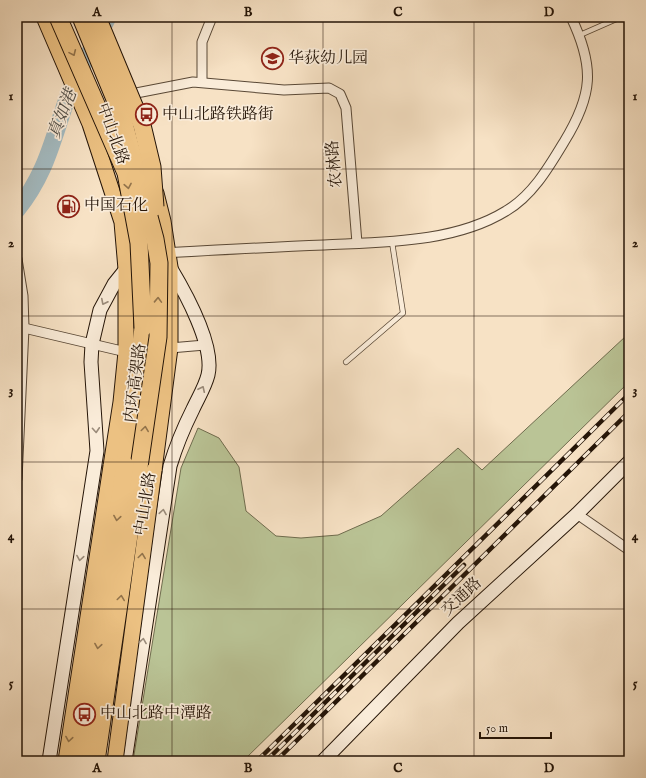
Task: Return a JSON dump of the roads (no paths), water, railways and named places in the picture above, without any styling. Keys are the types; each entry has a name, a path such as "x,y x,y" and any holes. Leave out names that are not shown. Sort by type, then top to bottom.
{"highway":[{"name":"内环高架路","path":"58,17 126,173 139,243 143,328 125,465 80,761"},
{"name":"内环高架路","path":"81,17 122,116 155,239 165,261 158,337 96,761"},
{"path":"97,17 142,125 152,167 165,261"}],"main road":[{"name":"中山北路","path":"44,17 90,124 122,222 125,262 126,352 121,402 66,761"},
{"name":"中山北路","path":"92,17 151,173 163,221 170,348 115,761"},
{"name":"中山北路","path":"125,761 170,466 180,437 208,374 208,356 193,311 165,261"},
{"path":"49,761 97,451 91,369 92,344 100,310 125,262"},
{"name":"交通路","path":"323,761 458,623 577,514 629,462"}],"street":[{"path":"202,82 202,42 212,17"},
{"path":"125,262 165,261 439,236 471,228 507,211 525,196 546,170 574,126 584,99 587,87 588,61 580,35 571,17"},
{"name":"农林路","path":"122,96 183,83 202,82 284,90 329,88 340,94 346,108 357,243"},
{"path":"17,259 23,296 17,479"},
{"path":"21,324 126,352"},
{"path":"170,348 205,345"},
{"path":"577,514 629,550"}],"lane":[{"path":"580,35 621,17"},
{"path":"346,362 403,313 392,240"},
{"path":"64,668 137,679"},
{"path":"61,686 134,699"},
{"path":"59,700 109,709"},
{"path":"117,711 132,713"},
{"path":"56,718 108,728"},
{"path":"115,729 129,732"}],"waterway":[{"name":"真如港","path":"17,210 27,197 42,170 71,89 108,17"}],"railway":[{"path":"17,341 17,397"},
{"path":"257,761 629,394"},
{"path":"276,761 629,412"},
{"path":"266,761 464,565"}],"place":[{"name":"华荻幼儿园","path":"273,59"},
{"name":"中山北路铁路街","path":"146,115"},
{"name":"中国石化","path":"69,206"},
{"name":"中山北路中潭路","path":"85,714"}]}
